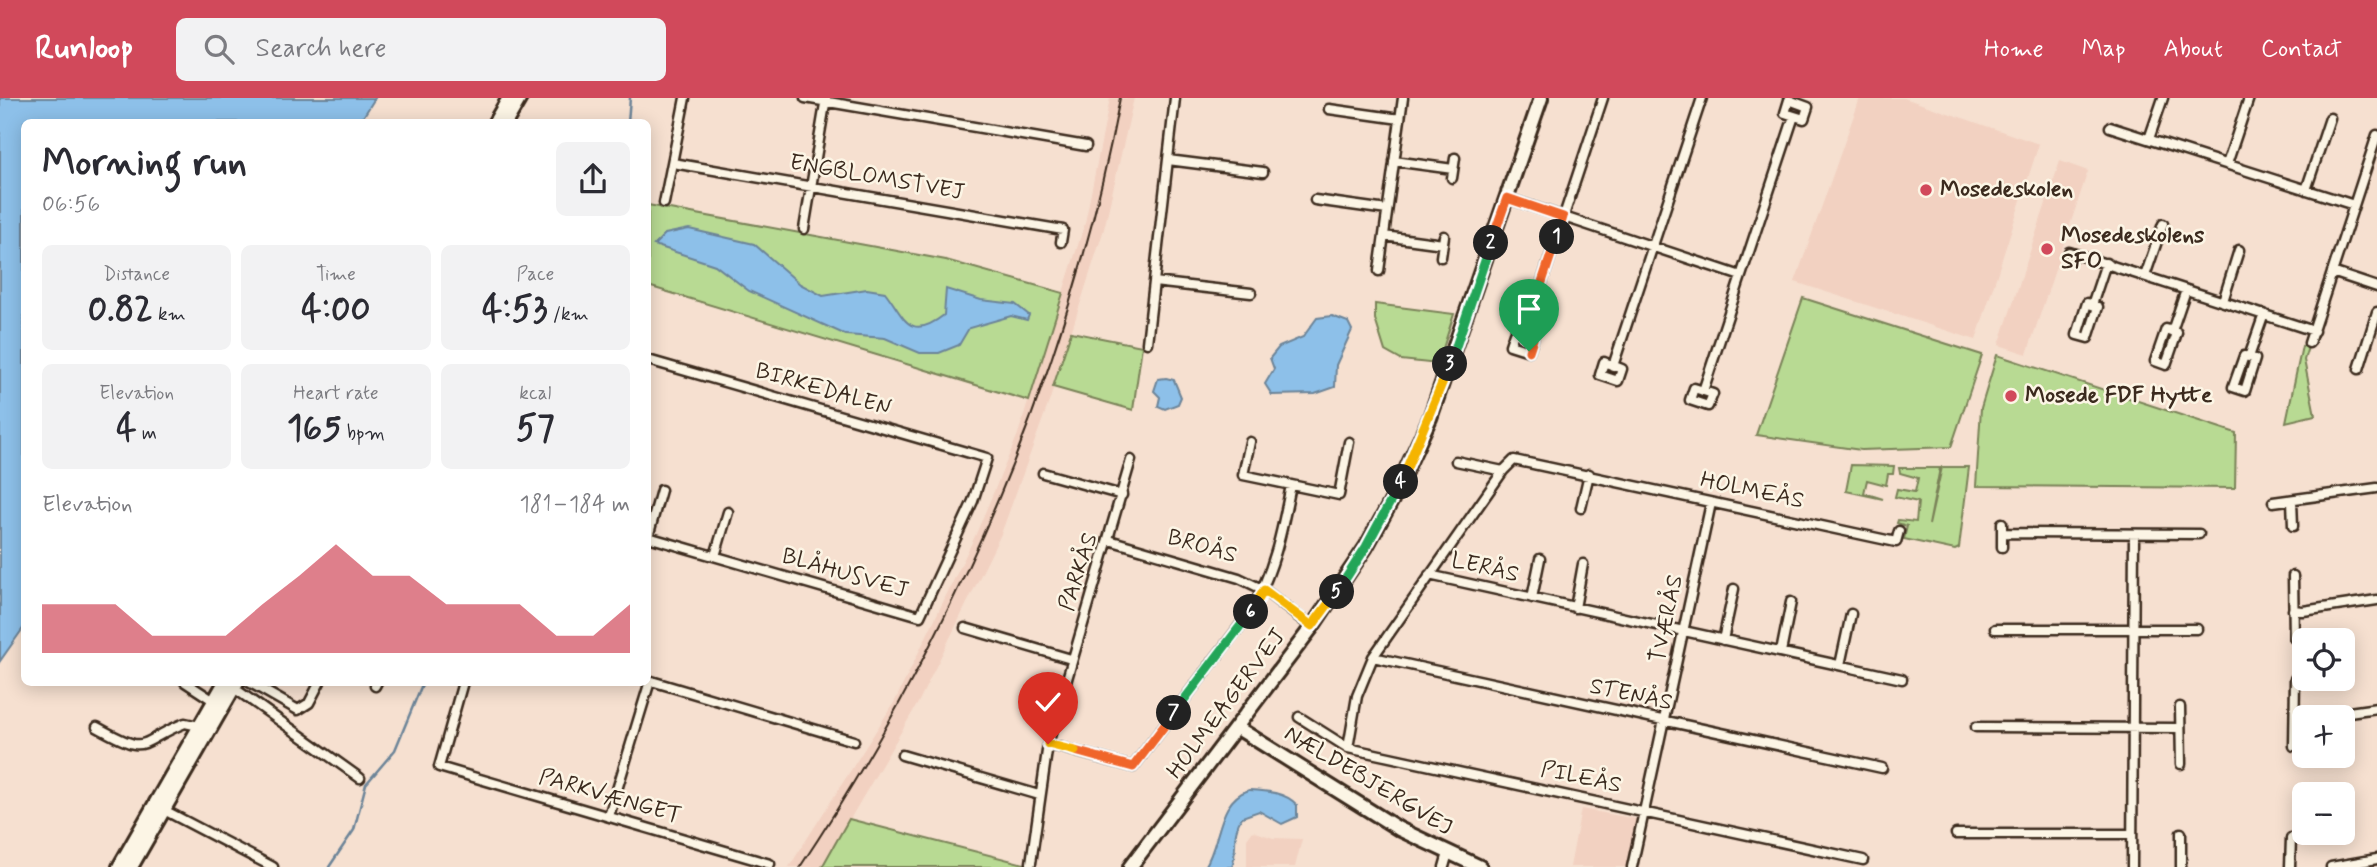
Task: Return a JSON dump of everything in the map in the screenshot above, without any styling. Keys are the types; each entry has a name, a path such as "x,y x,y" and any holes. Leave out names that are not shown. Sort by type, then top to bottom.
{"street":[{"path":"497,119 509,98"},
{"path":"508,119 520,98"},
{"path":"664,202 685,98"},
{"path":"805,98 1086,146"},
{"path":"1147,343 1175,98"},
{"path":"1379,271 1404,98"},
{"name":"HOLMEAGERVEJ","path":"1130,867 1312,626 1366,547 1413,458 1451,360 1541,98"},
{"path":"1524,336 1603,98"},
{"path":"1613,366 1702,98"},
{"path":"2149,139 2163,98"},
{"path":"2227,164 2249,98"},
{"path":"804,229 825,100"},
{"path":"1329,109 1400,119"},
{"path":"1703,391 1794,116"},
{"path":"2306,190 2330,118"},
{"path":"2110,127 2354,205"},
{"path":"2309,343 2354,205 2373,158 2377,135"},
{"path":"1395,161 1452,174 1454,158"},
{"path":"1168,160 1263,172"},
{"name":"ENGBLOMSTVEJ","path":"673,163 1063,230 1061,242"},
{"path":"1507,198 1741,276"},
{"path":"1315,200 1387,210"},
{"path":"2145,276 2163,224"},
{"path":"1384,236 1443,240 1441,257"},
{"path":"2223,301 2239,250"},
{"path":"2069,252 2314,331"},
{"path":"2092,305 2106,264"},
{"path":"2332,272 2377,286"},
{"path":"1154,282 1251,293"},
{"path":"2172,331 2186,290"},
{"path":"2359,369 2374,331 2377,312"},
{"path":"2249,357 2264,314"},
{"name":"BIRKEDALEN","path":"651,360 988,458"},
{"path":"1250,442 1244,475 1339,495 1349,442"},
{"name":"BLÅHUSVEJ","path":"651,538 920,615 973,501 988,458"},
{"name":"PARKÅS","path":"1031,863 1048,744 1132,460"},
{"name":"HOLMEÅS","path":"1456,461 1503,471 1510,463 1519,460 1896,542 1899,531"},
{"path":"1348,748 1357,696 1373,657 1503,471"},
{"path":"1043,473 1122,495"},
{"path":"1581,508 1589,474"},
{"path":"1048,744 1133,767 1249,614 1264,590 1277,555 1291,485"},
{"path":"2273,502 2377,488"},
{"name":"BLÅHUSVEJ","path":"651,526 661,491"},
{"path":"2292,501 2293,526"},
{"name":"TVÆRÅS","path":"1632,867 1711,503"},
{"path":"715,556 728,512"},
{"path":"2003,523 2003,547"},
{"path":"2003,533 2199,534"},
{"path":"2132,867 2134,534"},
{"name":"BROÅS","path":"1109,540 1239,578 1264,590 1312,626"},
{"name":"LERÅS","path":"1532,598 1540,559"},
{"path":"1575,608 1583,565"},
{"name":"LERÅS","path":"1429,575 1902,679"},
{"path":"2293,576 2294,628"},
{"path":"1723,640 1734,589"},
{"path":"2294,610 2304,611 2377,600"},
{"path":"1781,652 1791,602"},
{"path":"1840,665 1851,614"},
{"path":"965,628 1071,659"},
{"path":"1995,629 2197,629"},
{"name":"STENÅS","path":"1373,657 1882,768"},
{"path":"651,682 854,741"},
{"path":"191,686 214,701"},
{"path":"129,867 199,726 214,701 230,686"},
{"path":"129,867 164,810 231,686"},
{"path":"235,686 360,778"},
{"path":"256,686 298,710 309,703 318,686"},
{"name":"PARKVÆNGET","path":"462,686 439,767 770,864"},
{"path":"609,816 648,686"},
{"path":"2180,707 2178,728 2181,764"},
{"path":"2355,711 2377,708"},
{"name":"PILEÅS","path":"1299,717 1348,748 1863,860"},
{"path":"97,727 128,744 142,745 185,723 199,726"},
{"name":"NÆLDEBJERGVEJ","path":"1236,727 1377,816 1480,867"},
{"path":"1976,727 2178,728"},
{"path":"902,755 1039,795"},
{"path":"164,810 274,867"},
{"path":"2181,833 2181,867"},
{"path":"1956,834 2132,834"},
{"path":"2290,867 2291,838"},
{"path":"1444,867 1448,853"},
{"path":"2331,867 2377,859"}],"shaded area":[{"path":"1110,98 1134,98 1104,229 1049,402 1001,534 918,703 822,867 789,867 895,701 976,534 1018,434 1085,223"},
{"name":"Mosedeskolen","path":"1860,98 1904,98 2039,144 1976,340 1795,282"},
{"name":"Mosedeskolen","path":"2060,161 2088,171 2027,354 1999,345"},
{"path":"1581,809 1637,819 1627,867 1570,867"},
{"path":"1253,831 1273,838 1302,839 1295,867 1247,867 1247,839"}],"green space":[{"path":"651,206 946,260 1063,293 1029,401 651,287"},
{"path":"1803,298 1982,355 1951,447 1861,450 1756,435"},
{"path":"1375,304 1454,314 1438,364 1401,360 1385,351 1375,319"},
{"path":"1071,332 1142,346 1133,410 1053,387"},
{"path":"2302,346 2308,347 2304,360 2315,415 2286,422"},
{"path":"1997,355 2236,433 2235,488 1976,486 1981,408"},
{"path":"1851,465 1894,466 1893,474 1888,474 1886,485 1867,480 1864,493 1883,499 1846,491"},
{"path":"1942,467 1969,467 1959,548 1955,550 1904,539 1907,526 1897,523 1898,520 1916,522 1918,502 1895,497 1897,489 1915,492 1918,478 1900,473 1899,468 1940,468 1929,525"},
{"path":"849,819 1036,867 822,867"}],"water":[{"path":"0,98 375,98 362,119 21,119 21,631 0,661"},
{"path":"689,229 754,244 800,284 823,296 867,289 885,292 908,323 915,326 922,327 944,315 946,289 981,300 1015,304 1029,315 1027,320 1011,316 969,328 959,345 939,353 920,353 885,338 846,335 749,291 715,265 654,245 665,234"},
{"path":"1332,316 1348,322 1352,330 1336,365 1335,387 1315,394 1272,395 1265,384 1274,369 1270,358 1279,347 1303,337 1317,318"},
{"path":"1158,379 1174,380 1181,397 1178,404 1165,409 1158,406 1160,397 1154,391"},
{"path":"1249,790 1287,797 1297,805 1297,817 1282,824 1259,811 1242,817 1237,829 1232,867 1205,867 1225,812 1239,795"}],"waterway":[{"path":"628,119 630,98"},
{"path":"329,867 354,830 366,784 395,750 421,686"}],"tram line":[{"path":"800,867 856,778 908,687 956,594 999,498 1037,401 1070,302 1098,201 1120,98"}],"place":[{"name":"Mosedeskolen","path":"1926,190"},
{"name":"Mosedeskolens SFO","path":"2047,249"},
{"name":"Mosede FDF Hytte","path":"2011,396"}],"route":[{"path":"1048,744 1133,767 1249,614 1264,590 1312,626 1366,547 1413,458 1451,360 1507,198 1563,217 1524,336 1533,339 1529,351"}]}
